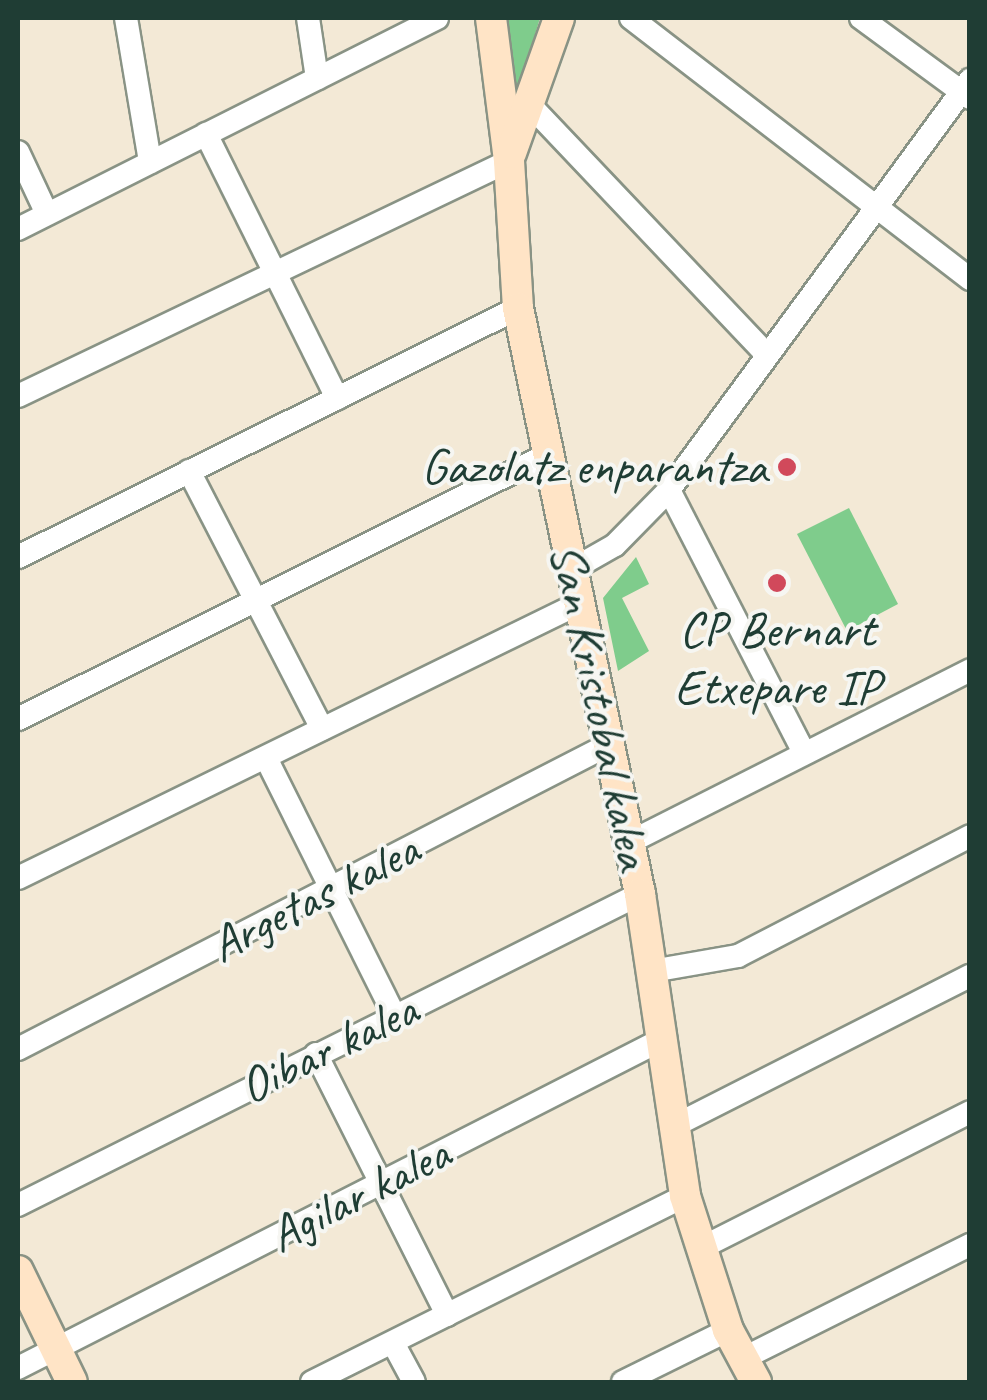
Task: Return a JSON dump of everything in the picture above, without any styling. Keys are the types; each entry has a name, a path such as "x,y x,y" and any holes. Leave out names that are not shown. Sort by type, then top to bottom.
{"main road":[{"name":"San Kristobal kalea","path":"491,18 509,160 518,308 640,894 685,1196 728,1330 750,1370"},
{"path":"509,160 559,18"},
{"path":"18,1271 72,1382"}],"street":[{"path":"126,18 150,162"},
{"path":"308,18 317,78"},
{"path":"18,229 437,18"},
{"path":"630,18 970,279"},
{"path":"573,569 616,545 669,490 874,206 967,90 861,18"},
{"path":"529,104 765,353"},
{"path":"206,134 337,398"},
{"path":"18,152 47,214"},
{"path":"18,396 275,276 509,160"},
{"path":"18,557 518,308"},
{"path":"18,719 549,454"},
{"path":"189,471 322,730"},
{"path":"669,490 804,753"},
{"path":"18,878 580,603"},
{"path":"630,842 970,670"},
{"name":"Argetas kalea","path":"18,1049 610,744"},
{"path":"266,758 394,1015"},
{"path":"652,971 738,956 970,836"},
{"name":"Oibar kalea","path":"18,1205 640,894"},
{"path":"672,1128 970,976"},
{"name":"Agilar kalea","path":"18,1368 661,1040"},
{"path":"316,1054 447,1316"},
{"path":"701,1248 970,1112"},
{"path":"312,1382 685,1196"},
{"path":"750,1370 970,1245"},
{"path":"623,1382 728,1330"},
{"path":"393,1343 414,1382"}],"green space":[{"path":"498,18 540,18 514,105"},
{"path":"849,508 898,604 847,631 797,534"},
{"path":"636,557 649,584 622,598 649,651 618,671 603,598"}],"place":[{"name":"Gazolatz enparantza","path":"787,467"},
{"name":"CP Bernart Etxepare IP","path":"777,583"}]}
